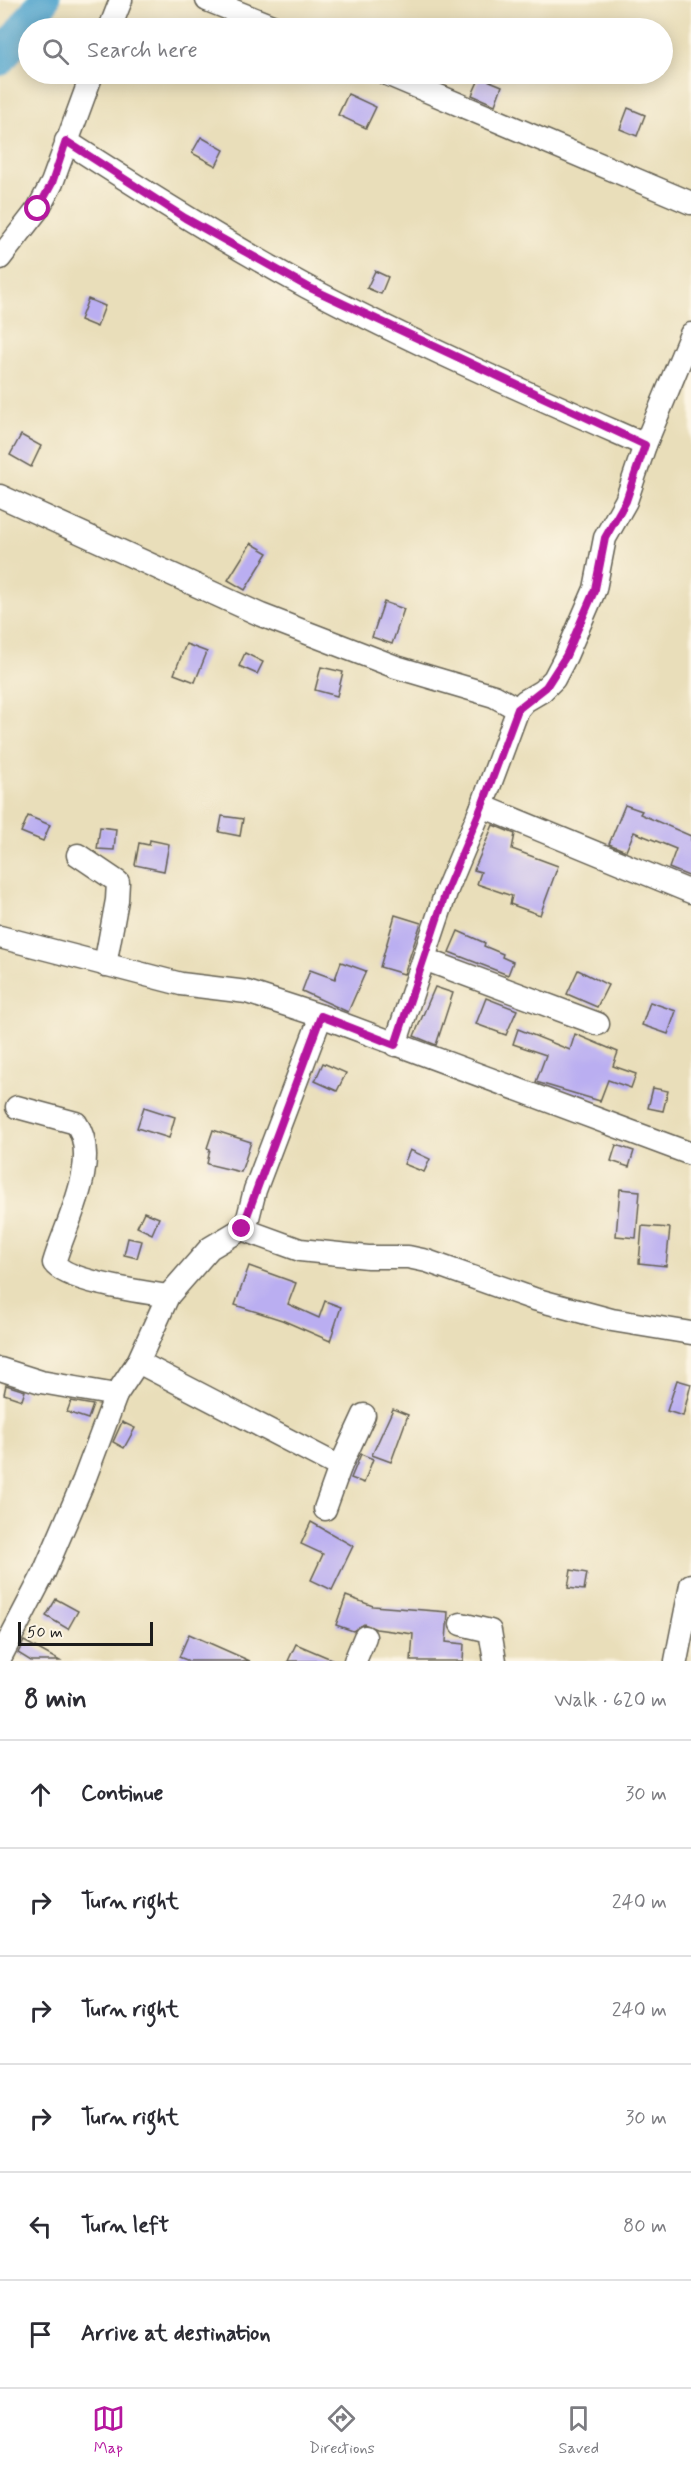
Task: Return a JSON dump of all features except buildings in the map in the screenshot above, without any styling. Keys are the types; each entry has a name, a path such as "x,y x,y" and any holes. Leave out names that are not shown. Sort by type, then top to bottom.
{"street":[{"path":"114,18 121,0"},
{"path":"207,0 252,18"},
{"path":"0,258 38,209 52,183 88,84"},
{"path":"411,84 691,203"},
{"path":"66,141 185,218 308,287 541,399 645,445"},
{"path":"395,1045 446,892 482,806 518,709 546,687 566,656 595,589 605,538 626,501 645,445 691,334"},
{"path":"0,496 261,615 396,667 494,696 518,709"},
{"path":"482,806 691,892"},
{"path":"78,855 114,877 118,882 105,965"},
{"path":"0,937 181,984 247,992 321,1016 691,1154"},
{"path":"424,959 598,1024"},
{"path":"0,1658 44,1575 84,1480 116,1395 138,1362 168,1296 210,1248 242,1229 321,1016"},
{"path":"17,1107 76,1123 83,1133 86,1162 54,1263 59,1270 106,1285 168,1296"},
{"path":"242,1229 300,1250 368,1257 408,1257 427,1261 534,1299 590,1314 691,1333"},
{"path":"138,1362 340,1467"},
{"path":"0,1369 40,1382 116,1395"},
{"path":"325,1509 340,1467 364,1415"},
{"path":"676,1661 688,1620 691,1585"},
{"path":"461,1624 490,1631 495,1661"},
{"path":"355,1661 365,1637"}],"waterway":[{"path":"31,18 44,0"},
{"path":"0,60 18,35"}],"route":[{"path":"38,209 52,183 66,141 185,218 308,287 381,324 645,445 626,501 605,538 595,589 560,669 542,691 525,701 518,709 482,806 446,892 395,1045 321,1016 255,1190 248,1218 242,1229"}]}
